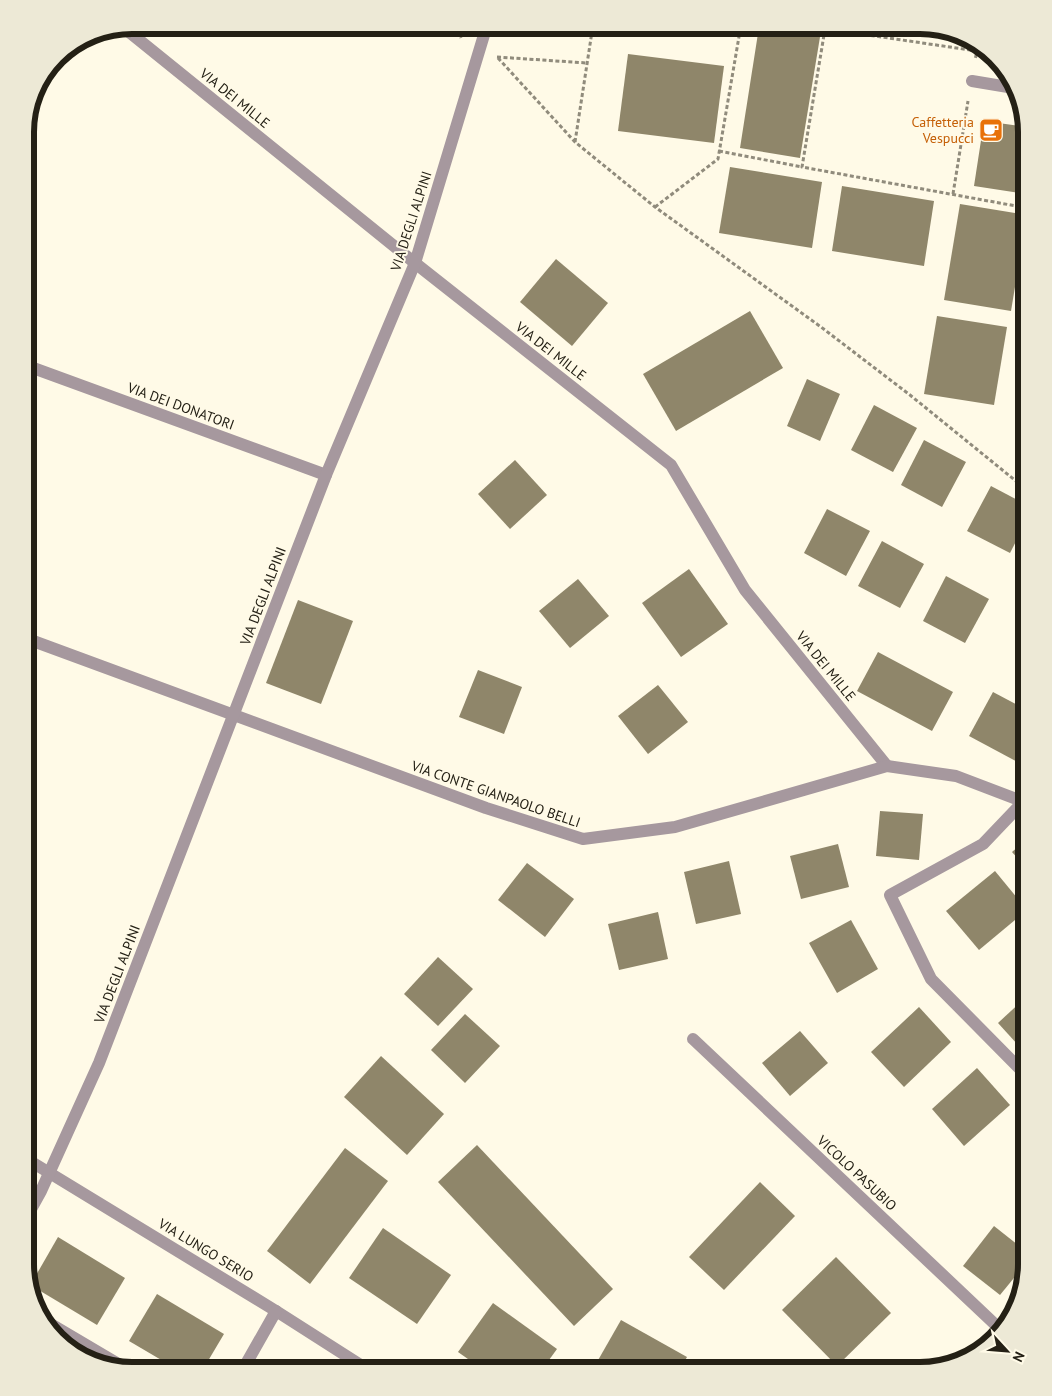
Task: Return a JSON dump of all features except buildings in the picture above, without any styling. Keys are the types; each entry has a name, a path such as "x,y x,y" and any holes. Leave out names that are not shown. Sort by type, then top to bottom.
{"street":[{"name":"VIA DEI MILLE","path":"132,34 671,465 745,590 887,766"},
{"name":"VIA DEGLI ALPINI","path":"34,1202 99,1064 326,475 416,263 484,34"},
{"path":"972,81 1007,87"},
{"name":"VIA DEI DONATORI","path":"34,368 326,475"},
{"name":"VIA CONTE GIANPAOLO BELLI","path":"34,641 486,808 582,839 675,827 887,766 956,776 1018,800"},
{"path":"1018,810 983,844 890,896 931,979 1018,1067"},
{"name":"VICOLO PASUBIO","path":"693,1038 997,1326"},
{"name":"VIA LUNGO SERIO","path":"34,1163 276,1310 356,1362"},
{"path":"247,1362 276,1310"},
{"path":"57,1328 110,1359"}],"path":[{"path":"575,142 592,34"},
{"path":"655,207 718,159 739,34"},
{"path":"802,167 825,34"},
{"path":"860,34 975,51"},
{"path":"954,194 977,52"},
{"path":"587,64 497,57 575,142 655,207 881,372 1018,483"},
{"path":"719,151 1018,206"}],"place":[{"name":"Caffetteria Vespucci","path":"991,130"}]}
